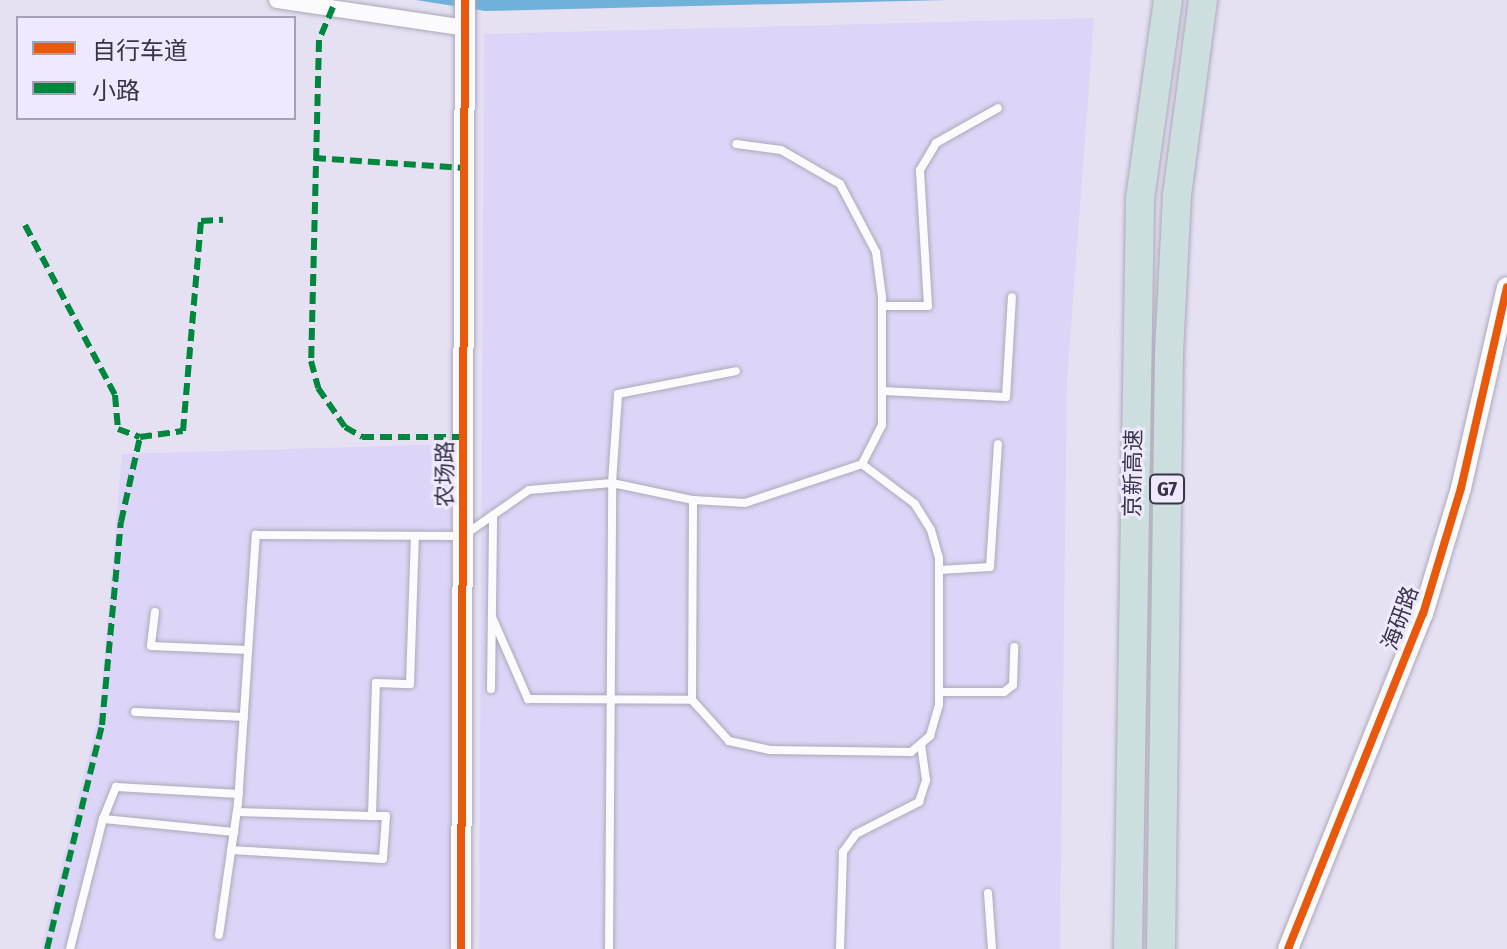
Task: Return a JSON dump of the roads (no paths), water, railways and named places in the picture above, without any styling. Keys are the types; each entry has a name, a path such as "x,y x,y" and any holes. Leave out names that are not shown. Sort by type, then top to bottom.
{"highway":[{"name":"京新高速","path":"1128,949 1134,356 1140,199 1168,0"},
{"name":"京新高速","path":"1161,949 1169,353 1177,195 1203,0"}],"street":[{"path":"277,0 466,16"},
{"name":"农场路","path":"461,949 466,16"},
{"name":"海研路","path":"1288,949 1423,614 1461,488 1507,287"}],"lane":[{"path":"883,306 928,306 920,170 936,143 998,108"},
{"path":"219,935 239,794 256,535 463,536 529,490 612,483 693,500 745,503 862,464 882,425 883,306 876,252 840,184 781,150 736,144"},
{"path":"882,391 1006,397 1012,297"},
{"path":"609,949 612,483 618,394 736,371"},
{"path":"939,570 990,567 998,444"},
{"path":"693,500 692,700 729,741 770,750 911,752 930,736 939,692 939,570 931,530 915,504 862,464"},
{"path":"491,689 493,515"},
{"path":"372,816 376,683 410,684 415,536"},
{"path":"155,612 151,646 248,650"},
{"path":"492,617 528,699 692,700"},
{"path":"939,692 1004,692 1013,685 1014,647"},
{"path":"135,712 244,717"},
{"path":"840,949 843,852 856,834 919,802 926,780 921,744"},
{"path":"70,949 103,819 116,787 239,794"},
{"path":"231,850 383,859 386,816 237,812"},
{"path":"103,819 234,832"},
{"path":"988,893 992,949"}],"water":[{"path":"416,0 946,0 485,11"}]}
